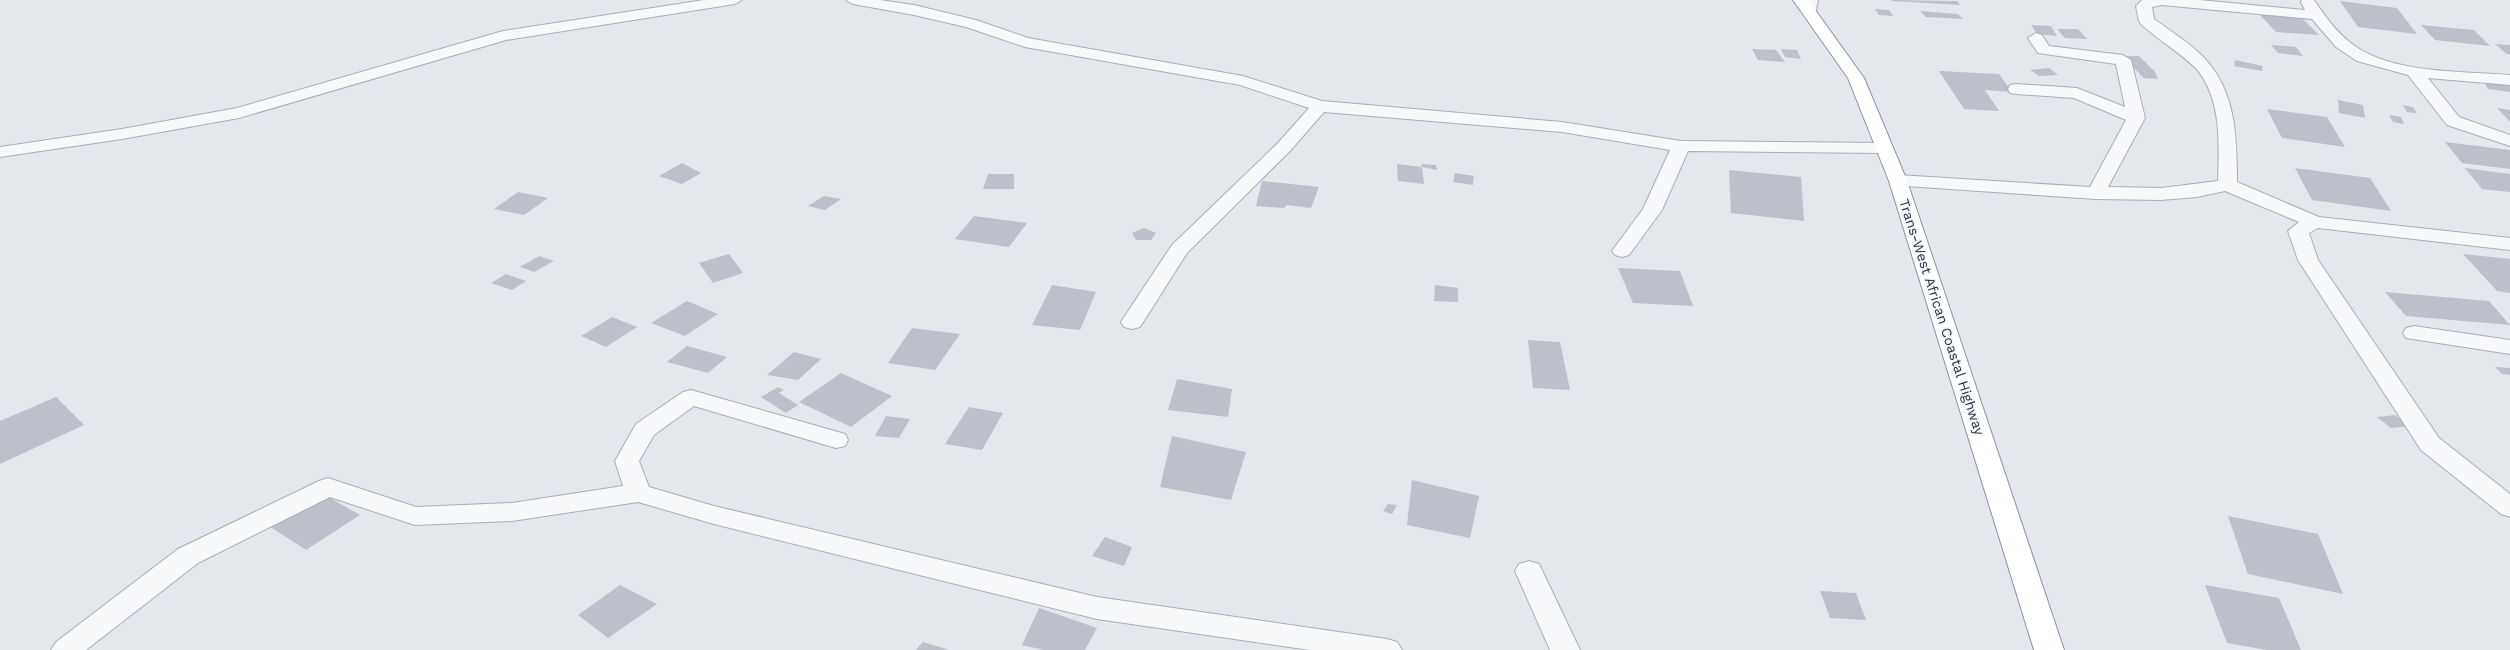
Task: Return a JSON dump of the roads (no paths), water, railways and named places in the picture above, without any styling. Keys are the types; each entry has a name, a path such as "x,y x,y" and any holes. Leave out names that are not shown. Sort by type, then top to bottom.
{"highway":[{"name":"Trans-West African Coastal Highway","path":"1807,4 1856,78 1898,181 2049,650"}],"street":[{"path":"0,152 122,134 239,113 503,36 735,0"},
{"path":"854,0 914,10 971,23 1025,42 1243,81 1320,106 1562,127 1681,146 1884,148"},
{"path":"2307,0 2315,15 2348,49 2374,61 2413,72 2510,80"},
{"path":"2227,185 2228,125 2217,91 2206,70 2147,20 2144,6 2149,2 2162,1 2315,15"},
{"path":"2036,38 2044,50 2123,60 2136,118 2096,193"},
{"path":"2413,72 2453,121 2510,141"},
{"path":"2016,88 2077,93 2136,118"},
{"path":"1132,322 1179,249 1284,147 1320,106"},
{"path":"1622,250 1652,210 1681,146"},
{"path":"1898,181 2096,193 2161,194 2197,191 2227,185 2315,222 2510,244"},
{"path":"2315,222 2298,231 2308,260 2430,444 2510,508"},
{"path":"2414,332 2510,347"},
{"path":"638,493 627,461 645,430 691,397 836,440"},
{"path":"66,650 188,556 328,487 415,516 512,512 638,493 714,515 1097,608 1387,650"},
{"path":"1529,571 1565,650"}]}
